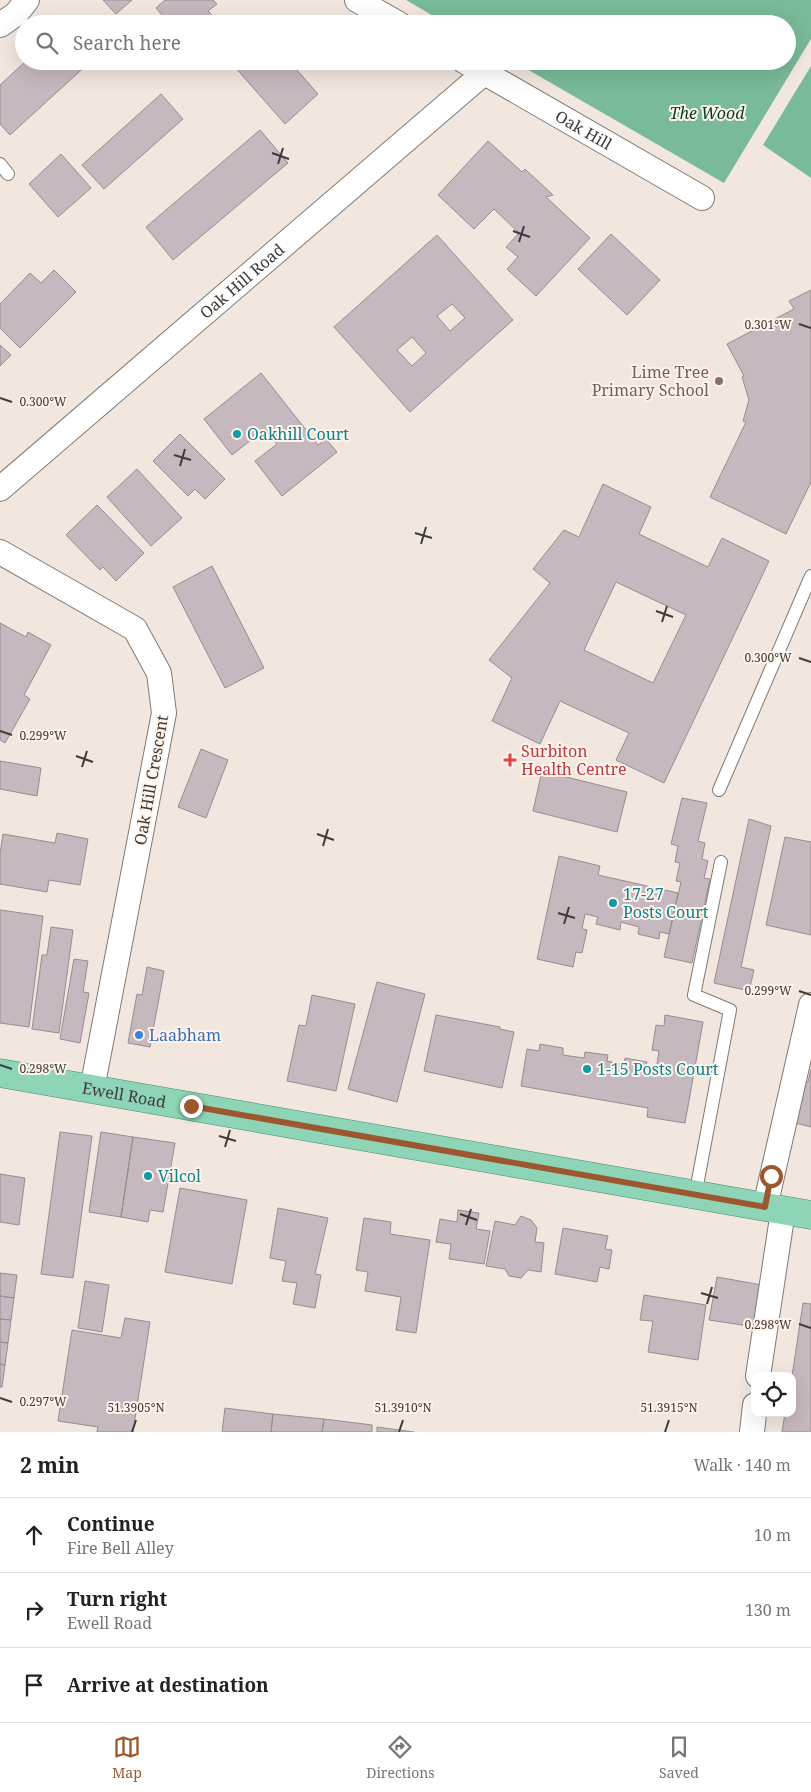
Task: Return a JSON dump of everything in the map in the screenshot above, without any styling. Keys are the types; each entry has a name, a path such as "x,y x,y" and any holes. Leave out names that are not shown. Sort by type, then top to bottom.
{"main road":[{"name":"Ewell Road","path":"0,1073 811,1215"}],"street":[{"path":"0,25 16,14 27,0"},
{"path":"358,0 384,15"},
{"name":"Oak Hill Road","path":"0,489 471,70"},
{"name":"Oak Hill","path":"479,70 702,198"},
{"name":"Oak Hill Crescent","path":"0,552 136,629 159,674 164,713 92,1088"},
{"path":"758,1372 774,1209 811,1004"},
{"path":"752,1432 754,1417"}],"lane":[{"path":"719,790 811,576"},
{"path":"695,1196 730,1010 694,995 721,862"}],"green space":[{"name":"The Wood","path":"406,0 811,0 811,39 796,64 796,15 432,15"},
{"path":"811,66 811,178 763,145"},
{"name":"The Wood","path":"529,70 792,70 724,183"}],"building":[{"path":"103,0 132,0 116,14"},
{"path":"165,0 213,0 217,4 208,11 212,15 162,15 156,8"},
{"path":"16,70 81,70 10,135 0,124 0,85"},
{"path":"238,70 297,70 318,94 285,124"},
{"path":"161,94 183,119 104,189 82,165"},
{"path":"260,130 288,163 173,260 146,227"},
{"path":"488,141 522,172 525,169 553,195 546,197 590,238 536,296 507,269 518,257 506,247 519,233 494,209 474,229 438,195"},
{"path":"61,154 91,188 58,217 29,184"},
{"path":"611,234 660,280 627,315 578,269"},
{"path":"437,235 513,320 410,412 334,327","holes":["452,304 465,318 450,331 437,316","412,337 426,353 412,366 397,350"]},
{"path":"54,270 76,292 20,348 0,328 0,304 30,273 41,283"},
{"path":"811,290 811,482 786,534 710,497 746,422 743,421 749,400 742,377 744,376 727,344 794,309 789,301"},
{"path":"0,345 11,355 0,366"},
{"name":"Oakhill Court","path":"261,373 318,445 326,439 337,452 282,496 255,461 277,444 265,429 232,455 204,419"},
{"path":"180,434 225,479 205,499 195,489 188,496 153,461"},
{"path":"137,469 182,518 151,546 107,497"},
{"path":"603,484 651,507 639,534 708,567 722,538 769,561 664,783 616,760 629,733 560,701 540,744 492,721 512,678 489,660 550,583 533,569 564,530 579,537","holes":["616,582 686,615 653,683 584,650"]},
{"path":"97,505 144,553 116,581 103,567 100,570 66,535"},
{"path":"212,566 264,668 225,688 173,587"},
{"path":"0,623 26,637 28,632 51,645 24,695 30,699 5,743 0,740"},
{"path":"201,749 228,760 206,818 178,807"},
{"path":"0,761 41,768 37,796 0,789"},
{"path":"542,771 627,792 617,832 533,811"},
{"path":"682,798 707,803 698,841 705,843 702,859 708,861 704,878 710,879 692,963 664,957 681,882 676,881 680,863 675,862 678,846 671,844"},
{"path":"749,819 771,826 741,967 754,970 749,991 714,983"},
{"path":"57,833 88,839 80,885 49,880 47,892 0,884 0,854 3,834 55,843"},
{"path":"785,837 811,842 811,935 766,925"},
{"name":"17-27 Posts Court","path":"559,856 600,866 598,875 678,893 669,934 660,932 659,939 638,934 639,927 621,922 620,930 596,924 598,917 585,914 582,929 587,930 582,953 576,952 573,967 537,959"},
{"path":"0,910 43,916 29,1027 0,1023"},
{"path":"51,927 73,930 59,1033 32,1029 42,955 47,955"},
{"path":"74,959 88,961 83,992 89,993 80,1043 60,1039"},
{"path":"147,967 164,971 150,1047 128,1043 137,994 142,995"},
{"path":"377,982 425,994 397,1102 348,1089"},
{"path":"312,995 355,1004 336,1091 287,1081 299,1025 306,1026"},
{"path":"436,1015 500,1027 500,1029 514,1032 502,1088 424,1071"},
{"name":"1-15 Posts Court","path":"665,1015 703,1022 685,1123 647,1117 648,1108 521,1086 527,1049 539,1051 540,1044 563,1048 563,1055 584,1058 585,1052 608,1055 607,1061 624,1065 625,1058 647,1062 645,1068 656,1070 659,1051 652,1050 656,1025 664,1026"},
{"path":"811,1069 811,1127 787,1121 798,1080 808,1082"},
{"path":"60,1132 92,1136 73,1278 41,1274"},
{"path":"101,1132 133,1137 121,1217 89,1212"},
{"name":"Vilcol","path":"133,1137 175,1143 163,1212 150,1210 148,1222 121,1217"},
{"path":"0,1174 25,1178 19,1225 0,1222"},
{"path":"180,1188 247,1200 232,1284 165,1272"},
{"path":"278,1208 328,1218 315,1274 321,1275 315,1308 293,1304 297,1283 282,1281 286,1261 270,1258"},
{"path":"458,1210 479,1213 476,1229 490,1231 484,1264 449,1259 451,1244 436,1242 440,1219 457,1222"},
{"path":"521,1216 531,1220 537,1228 535,1242 544,1243 541,1272 528,1270 521,1278 509,1276 505,1269 486,1266 495,1221 515,1225"},
{"path":"364,1218 391,1222 390,1234 430,1240 416,1333 396,1330 401,1297 365,1291 368,1272 356,1270"},
{"path":"563,1228 608,1236 605,1249 612,1250 609,1269 600,1267 597,1282 555,1274"},
{"path":"0,1273 17,1275 14,1298 0,1296"},
{"path":"717,1277 762,1285 755,1327 709,1320"},
{"path":"85,1281 109,1285 102,1332 78,1328"},
{"path":"644,1295 706,1305 698,1360 648,1352 653,1321 640,1320"},
{"path":"0,1296 14,1298 11,1320 0,1319"},
{"path":"803,1303 811,1304 811,1432 782,1432 784,1417 796,1417 796,1372 793,1372"},
{"path":"125,1318 150,1322 133,1432 97,1432 98,1427 58,1421 72,1330 121,1338"},
{"path":"0,1319 11,1320 8,1343 0,1342"},
{"path":"0,1342 8,1343 5,1365 0,1364"},
{"path":"0,1364 5,1365 2,1387 0,1387"},
{"path":"225,1408 273,1414 271,1432 222,1432"},
{"path":"273,1414 324,1419 322,1432 271,1432"},
{"path":"324,1419 372,1425 372,1432 322,1432"},
{"path":"377,1427 414,1432 377,1432"}],"place":[{"name":"Lime Tree Primary School","path":"719,381"},
{"name":"Oakhill Court","path":"237,434"},
{"name":"Surbiton Health Centre","path":"510,760"},
{"name":"17-27 Posts Court","path":"613,903"},
{"name":"Laabham","path":"139,1035"},
{"name":"1-15 Posts Court","path":"587,1069"},
{"name":"Vilcol","path":"148,1176"}],"route":[{"path":"191,1106 457,1155 765,1207 771,1176"}]}
